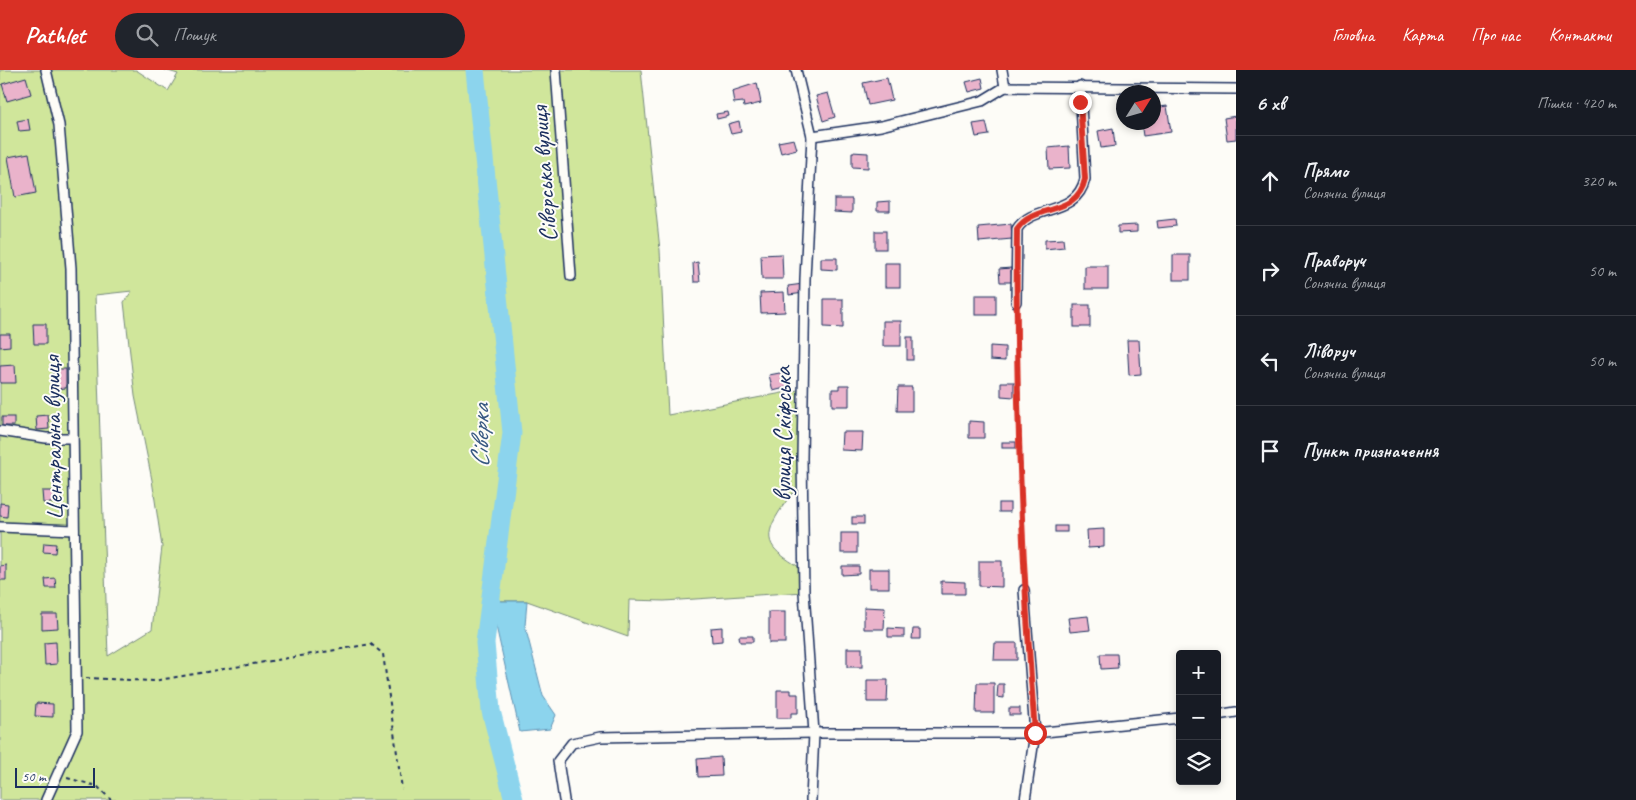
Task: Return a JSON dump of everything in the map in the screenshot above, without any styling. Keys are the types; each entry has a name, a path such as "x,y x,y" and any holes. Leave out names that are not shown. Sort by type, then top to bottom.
{"street":[{"name":"Центральна вулиця","path":"46,70 59,125 71,268 77,731 46,800"},
{"name":"Сіверська вулиця","path":"556,70 571,276"},
{"name":"вулиця Скіфська","path":"796,70 812,136 805,279 802,458 804,592 814,733 811,800"},
{"path":"1002,70 1005,87"},
{"path":"812,136 881,126 982,101 1005,87 1080,86 1236,89"},
{"path":"1016,302 1017,229 1025,221 1070,202 1083,188 1085,179 1080,86"},
{"path":"0,431 46,438 72,438"},
{"path":"0,527 74,530"},
{"path":"1024,590 1035,733 1025,800"},
{"path":"1221,714 1236,712"},
{"path":"564,800 558,761 572,743 600,737 814,733 1035,733 1176,718"}],"path":[{"path":"1016,302 1024,590"},
{"path":"76,677 153,680 371,644 383,654 402,789"},
{"path":"58,775 97,786 111,800"}],"green space":[{"path":"0,70 136,70 168,91 178,74 165,70 641,70 660,250 668,415 803,389 802,485 792,494 779,512 773,522 770,538 776,550 799,567 804,592 664,601 629,600 628,637 527,601 483,601 491,711 514,800 0,800","holes":["132,291 124,302 135,396 152,480 162,547 152,629 108,656 95,295"]}],"water":[{"path":"496,601 527,601 525,626 543,696 556,715 550,729 520,732 496,626"}],"building":[{"path":"26,77 31,94 7,101 2,84"},
{"path":"887,78 892,100 868,105 863,83"},
{"path":"982,78 984,88 969,92 966,82"},
{"path":"757,83 761,103 744,107 743,102 734,103 732,91"},
{"path":"828,93 835,117 823,121 816,96"},
{"path":"1167,106 1171,132 1143,136 1142,130 1161,130 1161,107"},
{"path":"728,112 729,116 717,119 716,114"},
{"path":"1236,116 1236,139 1227,140 1224,118"},
{"path":"28,119 30,130 19,131 17,121"},
{"path":"739,121 741,132 731,134 728,124"},
{"path":"986,122 989,135 976,137 973,124"},
{"path":"1113,128 1115,146 1101,148 1098,131"},
{"path":"794,139 797,149 781,153 778,142"},
{"path":"1069,146 1070,168 1049,169 1048,148"},
{"path":"852,152 868,153 868,168 852,167"},
{"path":"29,153 36,193 15,197 8,157"},
{"path":"834,199 852,199 852,213 834,212"},
{"path":"890,201 890,211 877,211 877,202"},
{"path":"1175,219 1176,226 1158,228 1157,221"},
{"path":"1011,224 1012,239 979,242 978,227"},
{"path":"1137,225 1137,232 1118,233 1118,226"},
{"path":"875,231 886,231 886,249 875,249"},
{"path":"1063,239 1064,247 1045,249 1045,240"},
{"path":"782,254 783,279 762,279 761,255"},
{"path":"1173,255 1190,255 1190,280 1173,280"},
{"path":"821,258 837,258 837,270 821,269"},
{"path":"698,262 700,282 694,282 693,263"},
{"path":"885,263 900,263 900,287 885,287"},
{"path":"1085,266 1108,266 1108,289 1085,289"},
{"path":"1011,268 1012,282 1000,282 999,269"},
{"path":"803,284 804,293 789,295 788,286"},
{"path":"784,292 785,312 761,313 760,293"},
{"path":"975,295 996,295 996,315 975,315"},
{"path":"824,299 843,299 843,328 824,327"},
{"path":"1074,305 1090,305 1090,327 1074,327"},
{"path":"883,321 901,321 901,346 883,346"},
{"path":"33,324 46,324 46,344 34,344"},
{"path":"0,334 10,334 10,346 0,347"},
{"path":"907,337 913,337 913,360 907,360"},
{"path":"1127,340 1139,340 1141,374 1129,375"},
{"path":"990,346 1005,347 1005,361 990,360"},
{"path":"15,365 16,383 0,383 0,366"},
{"path":"53,369 66,369 66,388 54,389"},
{"path":"785,372 789,387 773,391 769,375"},
{"path":"1001,382 1014,382 1014,397 1001,396"},
{"path":"839,385 849,385 849,406 832,406 832,389 839,389"},
{"path":"898,387 912,387 912,411 897,411"},
{"path":"48,415 49,429 37,430 36,416"},
{"path":"2,417 14,417 14,426 2,426"},
{"path":"969,421 984,422 984,438 969,438"},
{"path":"842,432 863,432 862,451 841,450"},
{"path":"1002,442 1016,442 1016,448 1002,448"},
{"path":"42,491 57,491 58,503 43,503"},
{"path":"0,503 8,504 7,517 0,516"},
{"path":"999,503 1010,503 1010,512 999,512"},
{"path":"852,517 864,517 864,524 852,524"},
{"path":"1055,526 1067,526 1067,532 1055,532"},
{"path":"1104,529 1104,547 1088,548 1087,530"},
{"path":"841,533 857,533 857,553 841,553"},
{"path":"44,543 56,544 55,553 43,552"},
{"path":"979,561 1002,561 1002,587 979,586"},
{"path":"6,565 6,580 0,580 0,566"},
{"path":"842,566 859,566 859,574 842,575"},
{"path":"869,569 889,569 889,588 869,588"},
{"path":"55,578 56,588 46,588 45,579"},
{"path":"941,581 965,582 965,594 941,594"},
{"path":"864,607 885,608 884,629 864,629"},
{"path":"769,612 785,612 785,643 769,643"},
{"path":"42,614 57,614 58,628 42,629"},
{"path":"1088,616 1090,630 1070,632 1068,618"},
{"path":"722,627 722,641 712,642 711,628"},
{"path":"888,628 904,629 904,637 888,637"},
{"path":"913,629 920,629 920,639 912,639"},
{"path":"739,636 753,636 753,642 740,642"},
{"path":"56,642 57,664 45,665 44,643"},
{"path":"995,643 1017,643 1017,660 994,660"},
{"path":"847,648 862,648 862,667 847,667"},
{"path":"1100,654 1117,654 1118,668 1101,669"},
{"path":"867,680 888,680 887,702 867,702"},
{"path":"977,683 994,683 994,713 976,713"},
{"path":"998,684 1004,684 1004,698 997,697"},
{"path":"777,690 791,690 791,694 798,694 798,713 791,713 791,718 777,718"},
{"path":"36,703 53,704 53,717 35,716"},
{"path":"1009,708 1020,708 1020,715 1009,715"},
{"path":"721,757 722,776 698,777 697,759"}],"waterway":[{"name":"Сіверка","path":"475,70 512,433 485,643 491,711 514,800"}],"route":[{"path":"1035,733 1024,590 1016,302 1017,229 1025,221 1070,202 1076,198 1083,188 1085,179 1080,102"}]}
